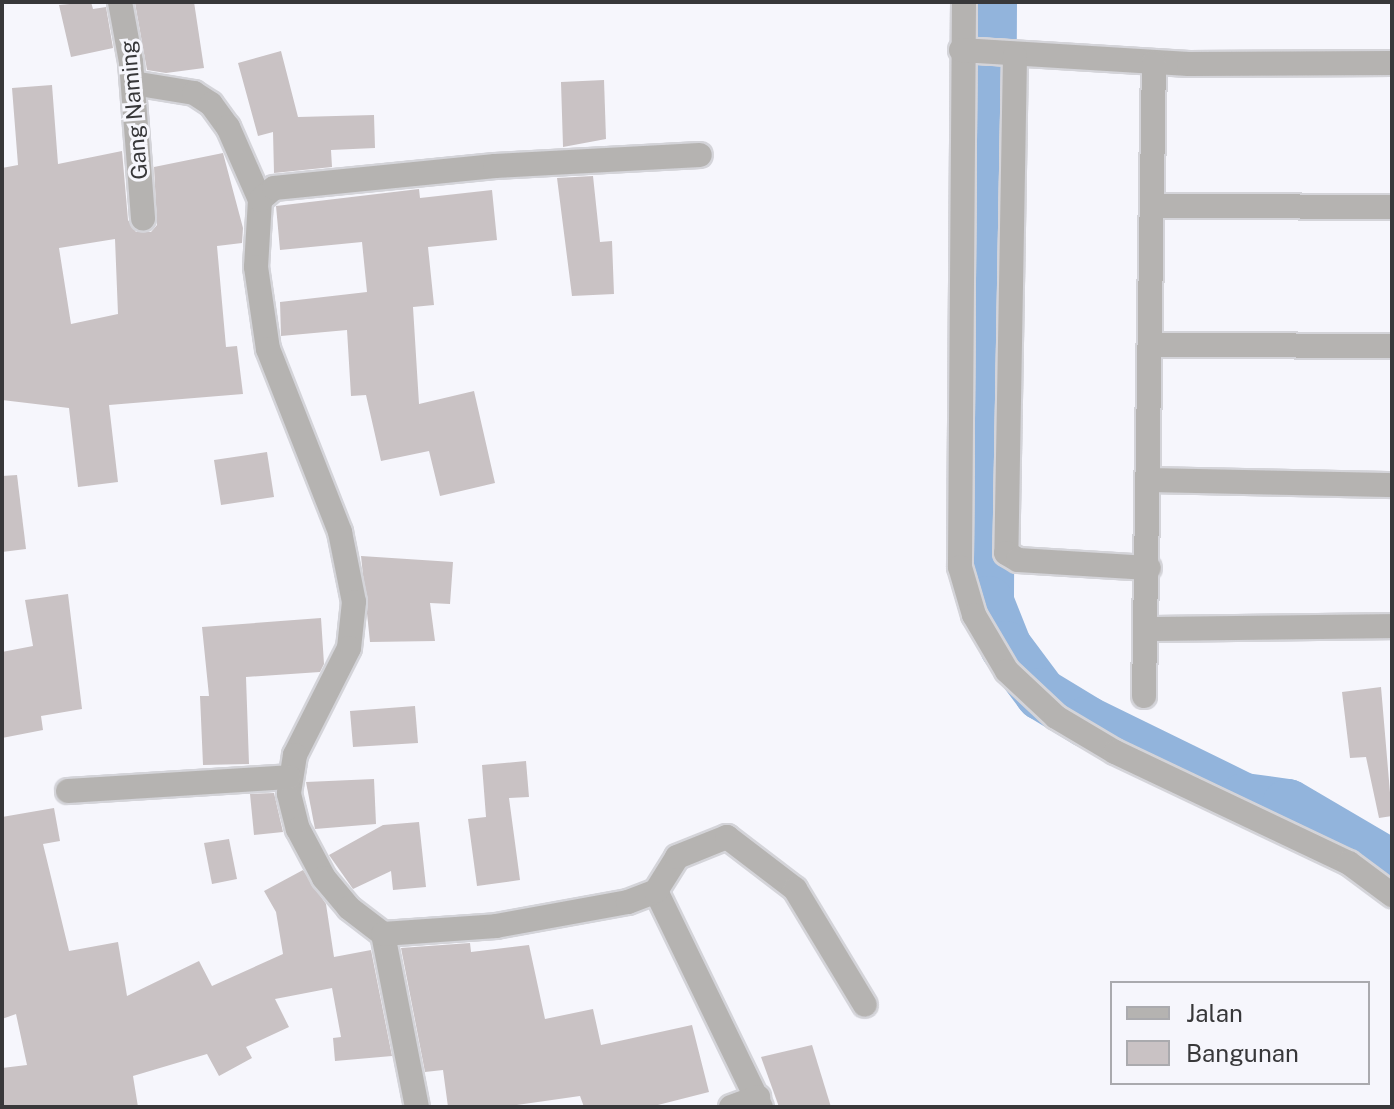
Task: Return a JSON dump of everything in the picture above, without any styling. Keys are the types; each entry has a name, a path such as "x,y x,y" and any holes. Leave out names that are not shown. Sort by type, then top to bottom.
{"street":[{"name":"Gang Naming","path":"120,2 133,83 143,219"},
{"path":"964,2 988,53 1006,553 1018,560 1149,568"},
{"path":"988,53 1154,62 1392,63"},
{"path":"988,53 960,567 974,615 1007,671 1056,717 1115,752 1349,863 1391,892"},
{"path":"1144,696 1155,206 1154,62"},
{"path":"133,83 194,93 211,104 228,127 260,200 256,267 268,349 340,532 354,602 349,648 289,777 292,812 310,854 349,908 383,934 417,1107"},
{"path":"260,200 274,188 495,166 700,155"},
{"path":"1155,206 1392,207"},
{"path":"1152,345 1392,346"},
{"path":"1149,480 1392,485"},
{"path":"1146,629 1392,626"},
{"path":"68,791 289,777"},
{"path":"383,934 558,917 656,891 677,857 721,837 740,842 795,889 865,1005"},
{"path":"656,891 759,1102 731,1107"}],"building":[{"path":"91,2 93,9 106,7 113,48 71,57 59,5"},
{"path":"194,2 204,68 166,73 147,70 135,3"},
{"path":"281,51 298,117 374,115 375,148 331,150 332,167 274,173 273,132 258,136 238,63"},
{"path":"604,80 606,139 563,147 561,82"},
{"path":"52,85 58,164 122,151 128,220 136,232 151,232 157,225 154,167 223,153 243,228 242,243 217,246 226,347 237,346 243,394 109,405 118,482 78,487 69,408 2,400 2,168 18,165 12,88","holes":["115,239 118,314 71,324 59,248"]},
{"path":"593,176 600,242 612,241 614,294 572,296 557,178"},
{"path":"419,189 420,198 492,190 497,240 428,247 434,305 413,307 419,404 474,391 495,483 440,496 429,451 381,461 366,395 351,396 347,330 281,336 280,302 367,292 362,242 280,250 276,206"},
{"path":"267,452 274,497 221,505 214,460"},
{"path":"17,475 26,549 2,552 2,476"},
{"path":"361,556 453,562 450,604 430,603 435,641 370,642"},
{"path":"68,594 82,709 41,716 43,730 2,738 2,652 33,646 25,600"},
{"path":"321,618 324,664 320,672 246,677 249,764 203,765 200,696 209,696 202,627"},
{"path":"1381,687 1392,816 1379,818 1366,757 1350,758 1342,692"},
{"path":"415,706 418,743 353,747 350,711"},
{"path":"526,761 529,797 509,798 520,880 477,886 468,819 486,817 482,765"},
{"path":"374,779 376,824 315,829 306,782"},
{"path":"274,793 283,832 254,835 250,794"},
{"path":"54,808 60,841 43,844 69,951 118,942 127,996 199,961 212,986 283,954 276,912 264,891 303,870 326,904 334,957 371,950 392,1056 335,1061 333,1038 341,1037 332,988 275,999 289,1027 246,1047 252,1058 219,1076 207,1054 133,1076 138,1107 2,1107 2,1068 27,1065 16,1014 2,1019 2,817"},
{"path":"419,822 426,887 393,890 391,871 353,889 329,855 383,825"},
{"path":"229,839 237,879 212,884 204,843"},
{"path":"470,943 471,952 529,945 545,1019 593,1009 601,1045 692,1025 709,1092 650,1107 584,1107 580,1096 502,1107 448,1107 443,1070 425,1072 401,948"},
{"path":"812,1045 831,1107 779,1107 761,1057"}],"waterway":[{"path":"991,2 988,602 1006,647 1041,694 1087,722 1244,799 1288,805 1392,866"}]}
